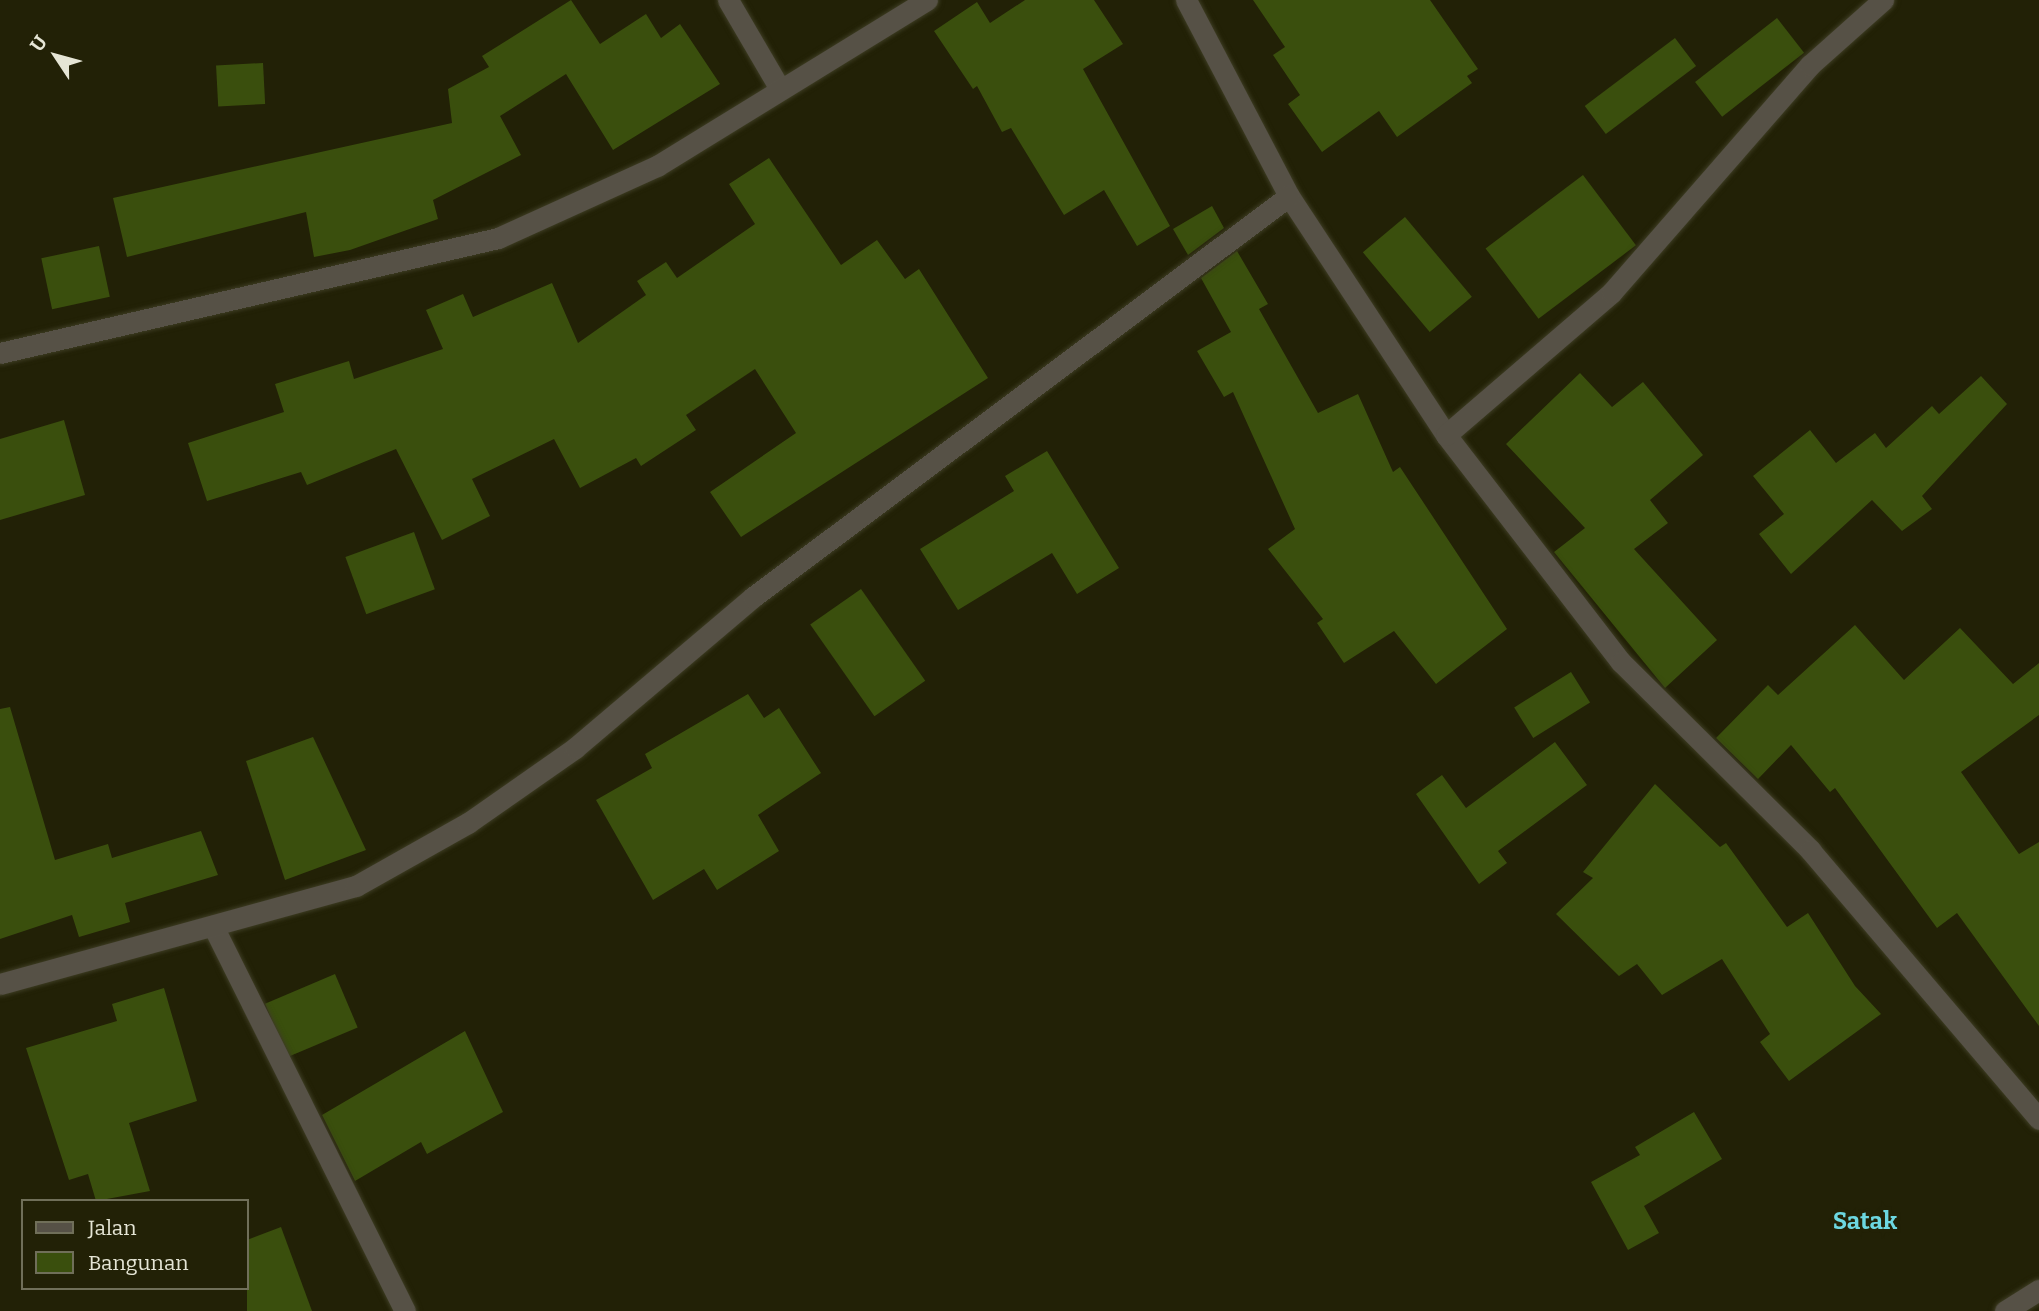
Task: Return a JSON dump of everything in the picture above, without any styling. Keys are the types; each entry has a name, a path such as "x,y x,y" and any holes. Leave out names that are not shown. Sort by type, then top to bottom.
{"street":[{"path":"729,0 780,89"},
{"path":"0,353 498,239 657,166 927,0"},
{"path":"1186,0 1289,197 1446,435 1621,662 1810,850 2039,1119"},
{"path":"1446,435 1612,292 1810,65 1883,0"},
{"path":"0,984 356,886 468,823 575,748 753,597 1289,197"},
{"path":"214,926 405,1311"},
{"path":"2005,1311 2039,1290"}],"building":[{"path":"571,0 600,44 646,14 661,38 680,24 720,84 613,150 566,74 500,116 521,155 433,200 438,219 350,250 314,257 306,212 127,257 113,198 452,123 448,89 489,67 482,56"},
{"path":"1025,0 1094,0 1123,44 1083,69 1170,226 1137,246 1104,190 1064,215 1011,128 1002,132 977,86 973,89 934,31 977,2 990,23"},
{"path":"1253,0 1430,0 1478,69 1467,76 1472,83 1397,137 1379,111 1322,152 1288,104 1300,95 1273,55 1285,47"},
{"path":"1777,18 1804,53 1722,117 1695,82"},
{"path":"1675,38 1696,66 1606,134 1585,106"},
{"path":"263,63 265,104 218,106 216,65"},
{"path":"769,158 841,265 877,240 905,279 919,269 988,378 741,537 710,492 796,433 755,369 686,415 696,430 641,466 636,458 580,488 554,439 472,479 490,516 442,540 396,449 307,485 301,472 207,501 188,443 284,412 275,384 349,361 354,379 443,349 426,310 463,294 473,317 552,283 578,343 646,295 637,281 666,262 677,278 755,224 729,184"},
{"path":"1583,175 1636,245 1539,319 1486,248"},
{"path":"1212,206 1224,228 1188,255 1173,229"},
{"path":"1405,217 1472,297 1430,332 1363,252"},
{"path":"99,246 110,297 52,309 41,258"},
{"path":"1237,251 1268,304 1259,309 1318,413 1358,394 1393,472 1400,467 1507,629 1436,684 1394,631 1344,663 1317,623 1323,619 1268,549 1295,529 1233,392 1224,397 1197,351 1231,332 1201,278"},
{"path":"1580,373 1612,407 1643,382 1703,455 1650,500 1668,523 1634,549 1717,640 1665,688 1554,552 1585,528 1506,444"},
{"path":"1981,376 2007,404 1922,496 1932,509 1902,531 1872,500 1791,574 1759,534 1784,514 1753,476 1810,430 1836,463 1875,433 1886,448 1932,406 1939,414"},
{"path":"64,420 85,495 0,520 0,439"},
{"path":"1047,451 1119,568 1077,594 1052,553 958,610 920,549 1014,491 1005,476"},
{"path":"414,532 435,589 366,614 345,557"},
{"path":"861,589 925,681 874,716 810,625"},
{"path":"1855,625 1904,680 1960,628 2013,684 2039,663 2039,715 1961,772 2019,854 2039,842 2039,1026 1957,913 1937,928 1835,788 1830,792 1791,745 1758,779 1716,738 1768,685 1778,695"},
{"path":"1571,672 1590,703 1533,738 1514,708"},
{"path":"748,694 764,718 779,708 821,773 758,815 779,851 717,890 704,869 653,900 596,800 652,768 645,754"},
{"path":"10,707 55,860 108,844 112,858 201,831 218,875 125,903 130,922 79,937 72,915 0,939 0,709"},
{"path":"313,737 366,850 285,880 246,761"},
{"path":"1555,742 1587,785 1498,851 1507,863 1479,884 1416,794 1442,775 1466,808"},
{"path":"1655,784 1720,847 1726,843 1787,927 1808,913 1855,986 1881,1014 1789,1081 1760,1042 1770,1034 1722,959 1662,995 1637,964 1619,976 1556,914 1593,878 1583,872"},
{"path":"335,974 358,1027 288,1057 265,1004"},
{"path":"164,988 197,1101 129,1123 150,1191 95,1199 88,1174 69,1180 26,1048 117,1021 112,1004"},
{"path":"465,1031 503,1112 427,1154 421,1142 355,1181 322,1115"},
{"path":"1694,1112 1722,1159 1644,1206 1659,1233 1628,1250 1591,1182 1640,1155 1635,1147"},
{"path":"281,1227 312,1311 247,1311 248,1240"}],"district":[{"name":"Satak","path":"1865,1222"}]}
